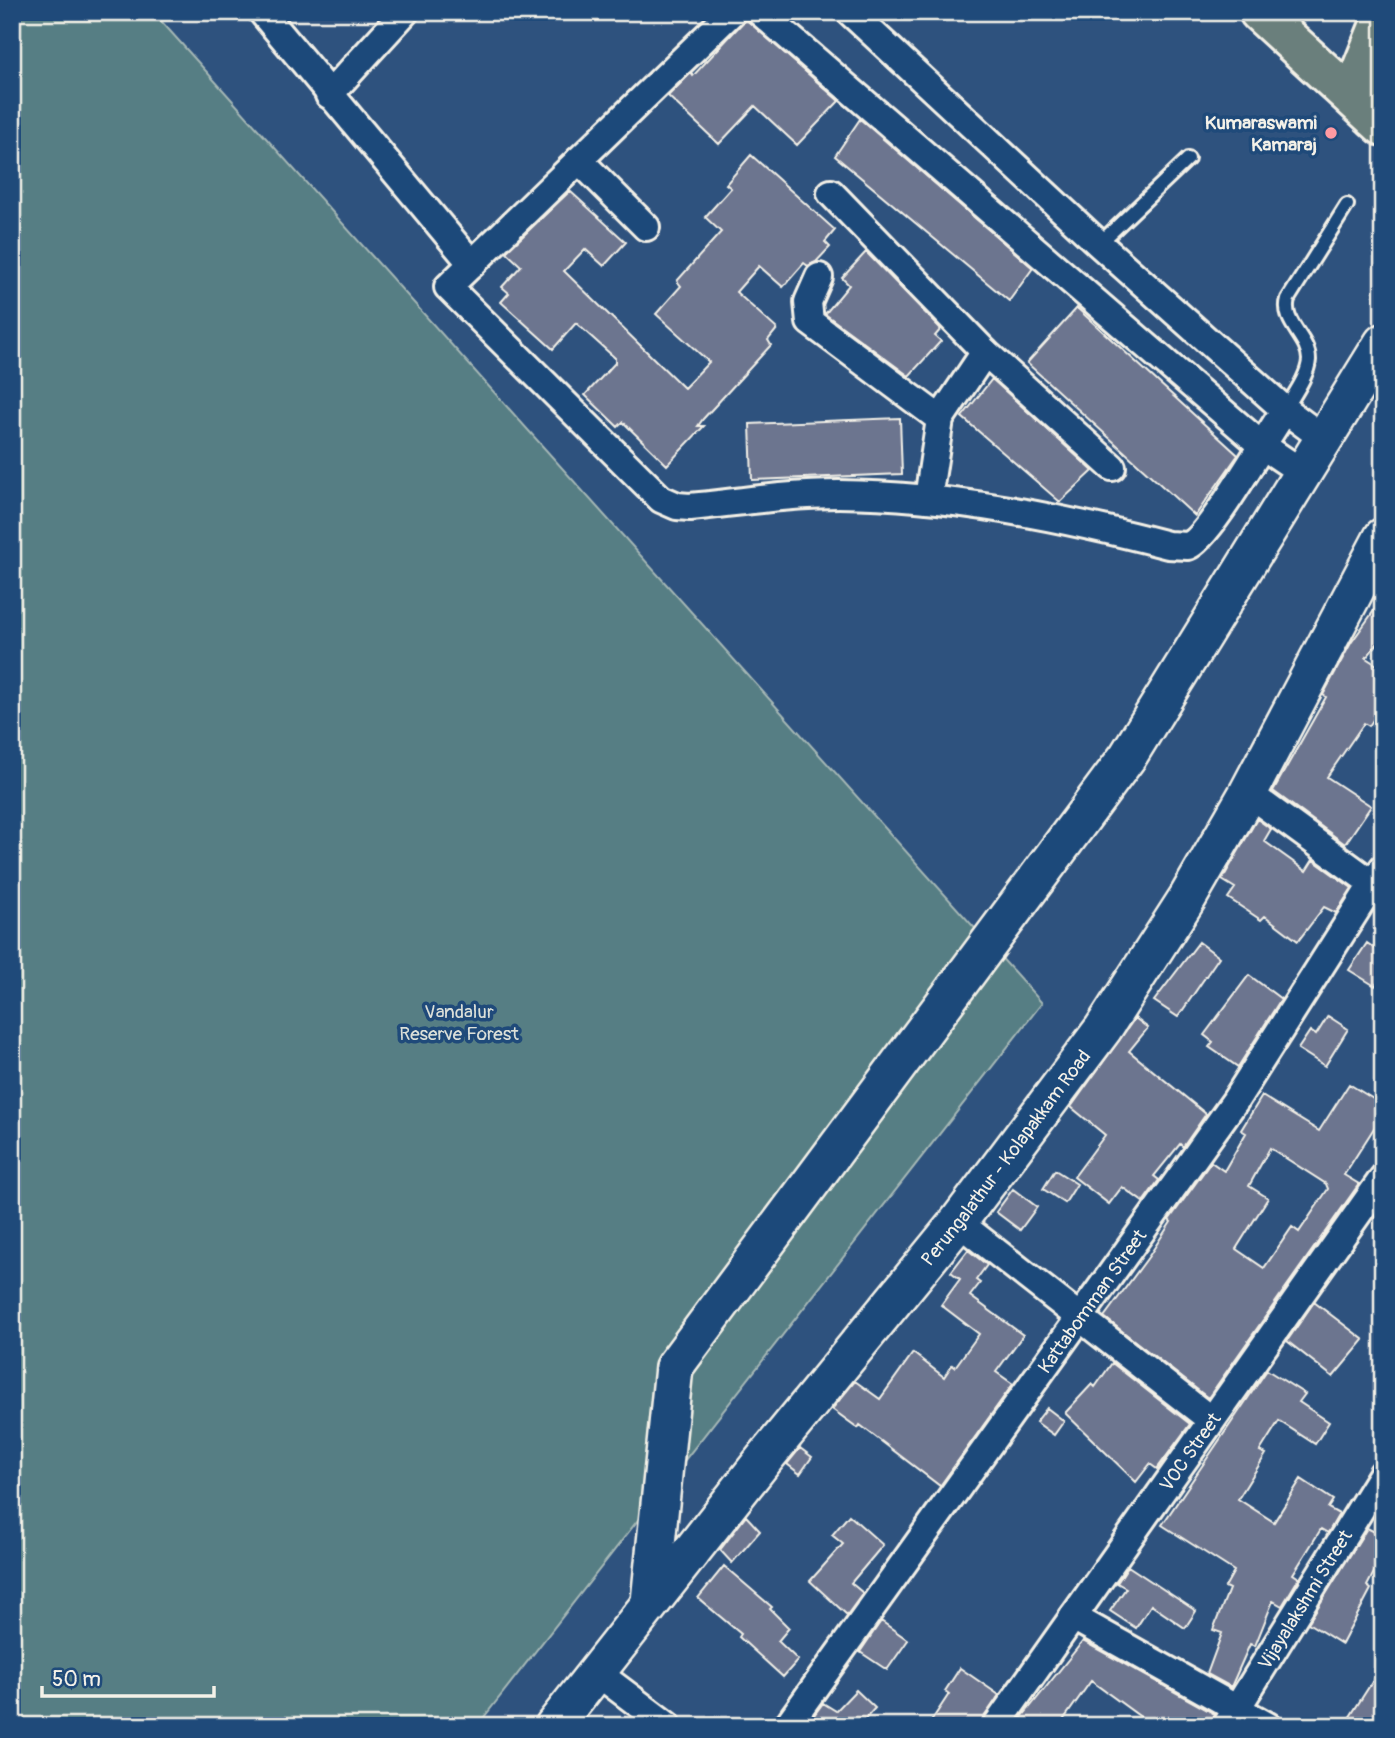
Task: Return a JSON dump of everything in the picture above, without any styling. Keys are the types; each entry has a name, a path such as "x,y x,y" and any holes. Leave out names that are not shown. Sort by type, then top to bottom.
{"highway":[{"path":"1259,12 1378,122"},
{"path":"1378,122 1362,69 1383,17"}],"street":[{"path":"262,12 472,264"},
{"path":"330,95 405,12"},
{"path":"732,12 448,287 661,499 677,506 690,507 836,494 928,499 1020,510 1168,545 1188,546 1207,532 1260,444 1285,410"},
{"path":"760,12 1260,444 1303,473"},
{"path":"850,12 1099,244 1285,410 1324,439"},
{"path":"579,160 646,227"},
{"path":"831,193 985,352 1112,467"},
{"path":"819,277 808,302 810,322 940,419"},
{"path":"650,1602 674,1367 1128,757 1383,343"},
{"path":"928,499 940,419 985,352"},
{"name":"Perungalathur - Kolapakkam Road","path":"554,1726 650,1602 958,1222 1103,1029 1188,897 1248,793 1383,537"},
{"path":"1248,793 1378,876"},
{"name":"Kattabomman Street","path":"787,1726 1235,1101 1378,876"},
{"name":"VOC Street","path":"996,1726 1383,1178"},
{"path":"958,1222 1211,1420"},
{"name":"Vijayalakshmi Street","path":"1232,1717 1383,1473"},
{"path":"1073,1617 1232,1717 1268,1726"},
{"path":"595,1671 668,1726"}],"lane":[{"path":"1099,244 1188,159"},
{"path":"1285,410 1306,371 1309,356 1287,316 1288,299 1347,205"}],"green space":[{"name":"Vandalur Reserve Forest","path":"12,12 153,12 1042,1003 477,1726 12,1726"}],"building":[{"path":"746,19 839,101 797,145 755,106 719,144 668,96 691,73 693,76"},
{"path":"860,119 1033,268 1009,301 835,156"},
{"path":"751,155 835,230 825,242 830,247 816,262 808,266 804,263 783,287 759,266 736,292 777,329 768,340 771,345 703,419 698,426 704,426 667,465 623,422 618,427 585,395 615,363 615,358 576,323 553,349 501,302 509,293 502,287 521,266 506,252 570,191 626,242 604,266 585,249 564,271 684,388 709,362 656,314 681,286 677,281 721,232 705,217 731,188 726,184"},
{"path":"866,252 941,329 935,336 941,341 909,376 825,314 849,285 842,278"},
{"path":"1077,308 1238,455 1195,516 1027,363"},
{"path":"992,379 1093,471 1060,502 962,417"},
{"path":"900,418 902,474 752,480 750,424"},
{"path":"1383,598 1383,637 1366,658 1383,669 1383,705 1369,726 1364,723 1327,777 1371,806 1345,844 1273,791 1326,697 1323,695 1351,643"},
{"path":"1257,819 1271,829 1264,841 1306,871 1313,860 1352,888 1336,913 1324,907 1298,941 1265,916 1261,920 1228,898 1235,888 1222,880"},
{"path":"1199,942 1219,957 1178,1017 1154,1001"},
{"path":"1367,943 1383,954 1383,974 1375,986 1349,970"},
{"path":"1249,975 1281,999 1238,1067 1209,1047 1213,1042 1204,1035"},
{"path":"1328,1016 1348,1029 1325,1066 1298,1049 1310,1031 1316,1035"},
{"path":"1135,1018 1148,1028 1129,1051 1206,1114 1183,1147 1180,1144 1154,1176 1159,1180 1143,1202 1122,1187 1109,1204 1074,1177 1105,1135 1071,1107"},
{"path":"1349,1084 1383,1105 1383,1114 1344,1175 1359,1184 1208,1398 1104,1317 1149,1256 1171,1222 1169,1220 1211,1162 1224,1171 1246,1133 1241,1130 1262,1096 1319,1131","holes":["1270,1148 1326,1184 1328,1189 1299,1232 1292,1227 1264,1268 1236,1249 1268,1198 1249,1186"]},
{"path":"1055,1170 1077,1184 1065,1203 1043,1189"},
{"path":"1013,1189 1037,1207 1020,1230 996,1212"},
{"path":"968,1250 987,1265 976,1280 980,1283 970,1296 1023,1335 996,1372 1013,1384 940,1486 860,1425 858,1428 832,1409 855,1381 880,1399 913,1353 944,1377 952,1365 955,1367 979,1334 941,1305 960,1279 951,1272"},
{"path":"1314,1302 1364,1340 1333,1377 1287,1341"},
{"path":"1112,1363 1190,1424 1157,1469 1150,1464 1136,1482 1065,1413 1092,1384 1095,1387"},
{"path":"1267,1370 1305,1394 1299,1402 1329,1422 1315,1444 1279,1421 1260,1451 1266,1454 1238,1499 1274,1522 1301,1479 1333,1500 1328,1508 1339,1514 1328,1533 1321,1529 1293,1574 1299,1578 1282,1606 1273,1601 1255,1646 1250,1644 1231,1687 1207,1674 1222,1633 1213,1630 1229,1589 1225,1587 1234,1571 1162,1525"},
{"path":"1047,1408 1064,1421 1054,1435 1036,1422"},
{"path":"800,1448 812,1457 800,1474 787,1464"},
{"path":"849,1515 883,1545 851,1583 863,1593 847,1615 810,1581 843,1544 832,1535"},
{"path":"746,1516 760,1531 732,1563 720,1550"},
{"path":"1367,1528 1383,1536 1383,1555 1367,1586 1371,1589 1342,1644 1308,1623"},
{"path":"724,1566 772,1607 770,1609 789,1628 778,1641 798,1660 783,1677 739,1637 741,1634 698,1598"},
{"path":"1128,1566 1196,1611 1185,1628 1151,1605 1136,1628 1110,1611 1126,1588 1117,1583"},
{"path":"881,1621 908,1640 887,1670 860,1652"},
{"path":"1083,1641 1215,1714 1210,1726 1153,1726 1091,1681 1059,1726 1015,1726"},
{"path":"1383,1665 1383,1716 1377,1726 1344,1726"},
{"path":"960,1668 999,1695 980,1726 928,1726 949,1694 945,1691"},
{"path":"856,1690 875,1708 859,1726 814,1726 809,1722 823,1703 836,1711"}],"place":[{"name":"Kumaraswami Kamaraj","path":"1331,133"}]}
